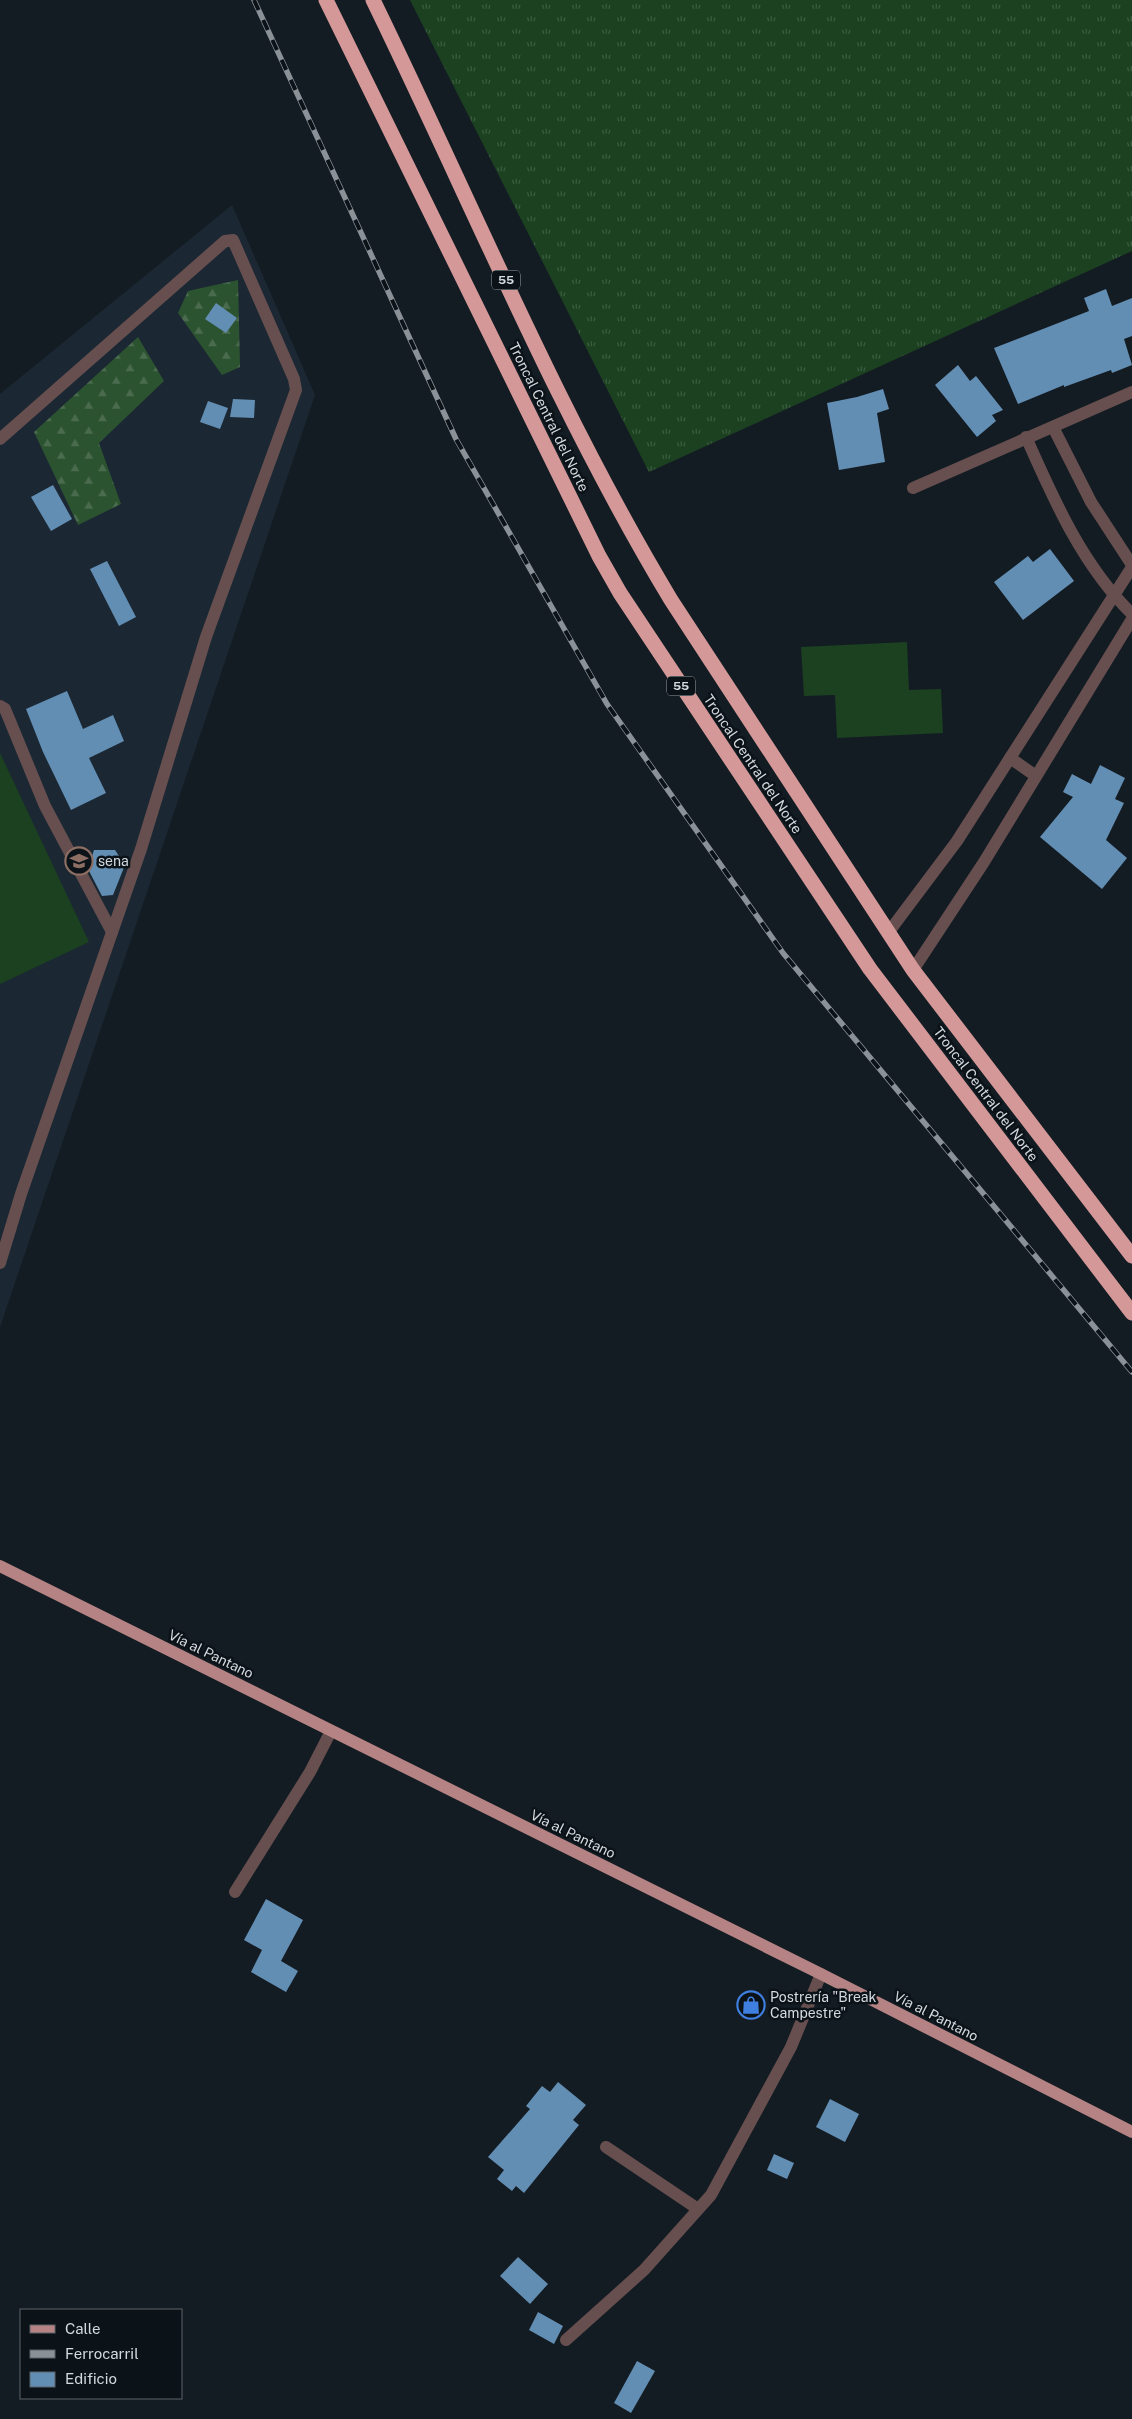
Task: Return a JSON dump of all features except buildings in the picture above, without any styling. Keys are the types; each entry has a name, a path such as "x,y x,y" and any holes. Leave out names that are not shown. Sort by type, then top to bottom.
{"highway":[{"name":"Troncal Central del Norte","path":"326,0 599,556 620,593 870,969 1132,1313"},
{"name":"Troncal Central del Norte","path":"373,0 568,412 645,557 913,970 1132,1256"}],"main road":[{"name":"Vía al Pantano","path":"0,1566 821,1974 1132,2132"}],"street":[{"path":"0,439 225,241 233,240 294,378 296,390 206,637 141,849 0,1263"},
{"path":"913,488 1132,392"},
{"path":"888,933 957,841 1132,566 1091,502 1053,427"},
{"path":"1026,437 1062,519 1113,595 1132,614"},
{"path":"913,970 984,862 1132,619"},
{"path":"0,706 5,709 45,806 112,932"},
{"path":"1010,758 1036,776"},
{"path":"235,1892 310,1772 331,1731"},
{"path":"566,2340 644,2270 711,2195 791,2047 821,1974"},
{"path":"606,2147 698,2209"}],"shaded area":[{"name":"sena","path":"232,205 315,395 0,1327 0,394"}],"green space":[{"path":"410,0 1132,0 1132,251 649,472"},
{"path":"238,280 240,367 222,375 178,313 188,291"},
{"path":"138,337 164,381 99,443 121,504 78,525 34,432"},
{"path":"907,642 909,690 941,689 943,733 837,738 835,695 804,696 801,647"},
{"path":"0,753 89,942 0,984"}],"railway":[{"path":"254,0 456,439 607,704 783,953 1132,1372"}],"place":[{"name":"sena","path":"79,861"},
{"name":"Postrería \"Break Campestre\"","path":"751,2005"}]}
